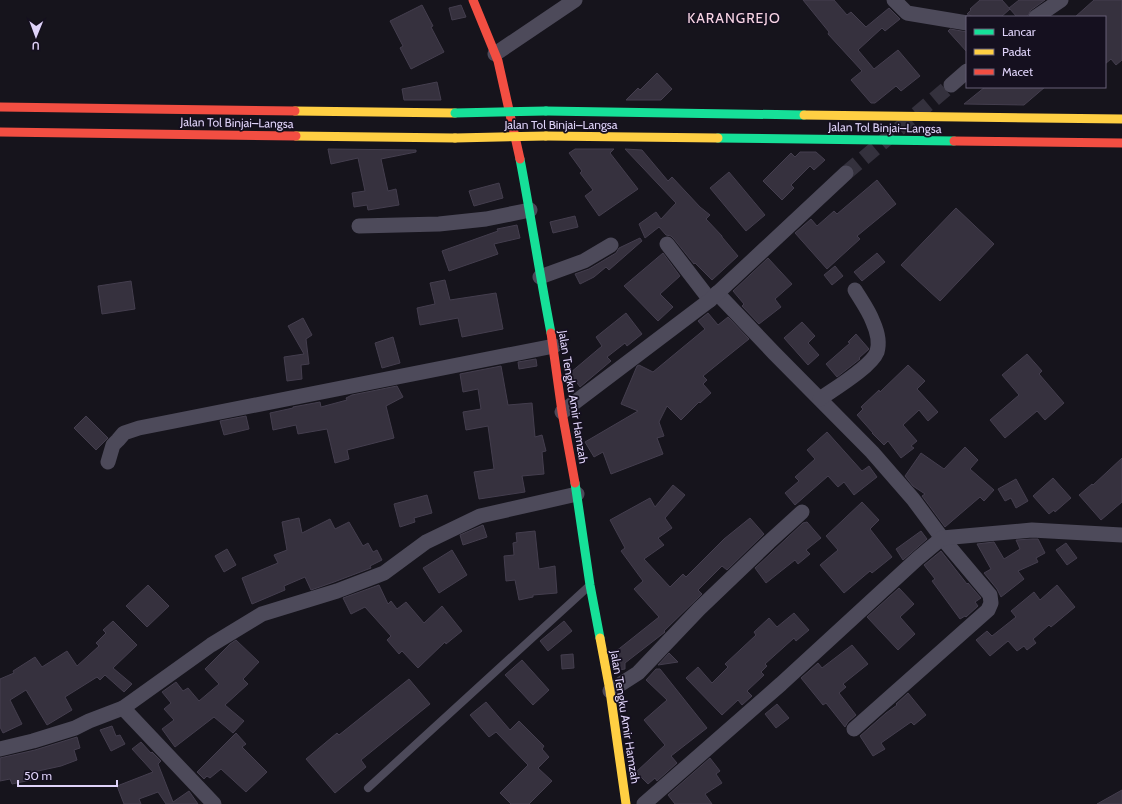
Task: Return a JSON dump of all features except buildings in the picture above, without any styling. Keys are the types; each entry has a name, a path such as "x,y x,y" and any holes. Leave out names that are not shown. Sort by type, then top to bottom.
{"highway":[{"name":"Jalan Tengku Amir Hamzah","path":"473,0 495,54 507,102 530,210 540,277 554,346 562,412 577,494 590,585 610,691 626,804"},
{"name":"Jalan Tol Binjai–Langsa","path":"0,107 1122,119"},
{"name":"Jalan Tol Binjai–Langsa","path":"0,132 455,138 546,136 1122,143"}],"street":[{"path":"495,54 575,0"},
{"path":"894,0 907,13 966,23"},
{"path":"1037,16 1061,0"},
{"path":"951,85 966,72"},
{"path":"562,412 714,297 846,173"},
{"path":"359,226 439,224 486,219 530,210"},
{"path":"667,244 714,297 774,353 872,452 913,499 942,538 990,595 990,607 976,621 854,729"},
{"path":"540,277 584,261 611,245"},
{"path":"820,399 862,369 877,352 878,341 873,320 855,290"},
{"path":"108,462 113,445 124,433 139,428 554,346"},
{"path":"0,749 76,728 88,721 123,708 138,699 211,645 262,614 337,592 384,573 426,542 480,516 577,494"},
{"path":"610,691 638,672 699,609 768,542 802,512"},
{"path":"644,804 781,684 917,559 942,538 1032,530 1122,535"},
{"path":"123,708 214,804"}],"lane":[{"path":"368,788 590,585"}],"tunnel":[{"path":"846,173 951,85"}],"traffic: fast":[{"path":"546,111 804,115"},
{"path":"455,113 546,111"},
{"path":"718,138 954,141"},
{"path":"520,159 551,333"},
{"path":"575,483 590,585 600,638"}],"traffic: slow":[{"path":"295,111 455,113"},
{"path":"804,115 1122,119"},
{"path":"296,136 455,138"},
{"path":"546,136 718,138"},
{"path":"455,138 546,136"},
{"path":"600,638 610,691 626,804"}],"traffic: jam":[{"path":"473,0 498,61 520,159"},
{"path":"0,107 295,111"},
{"path":"0,132 296,136"},
{"path":"954,141 1122,143"},
{"path":"551,333 562,412 575,483"}],"district":[{"name":"KARANGREJO","path":"734,18"}]}
